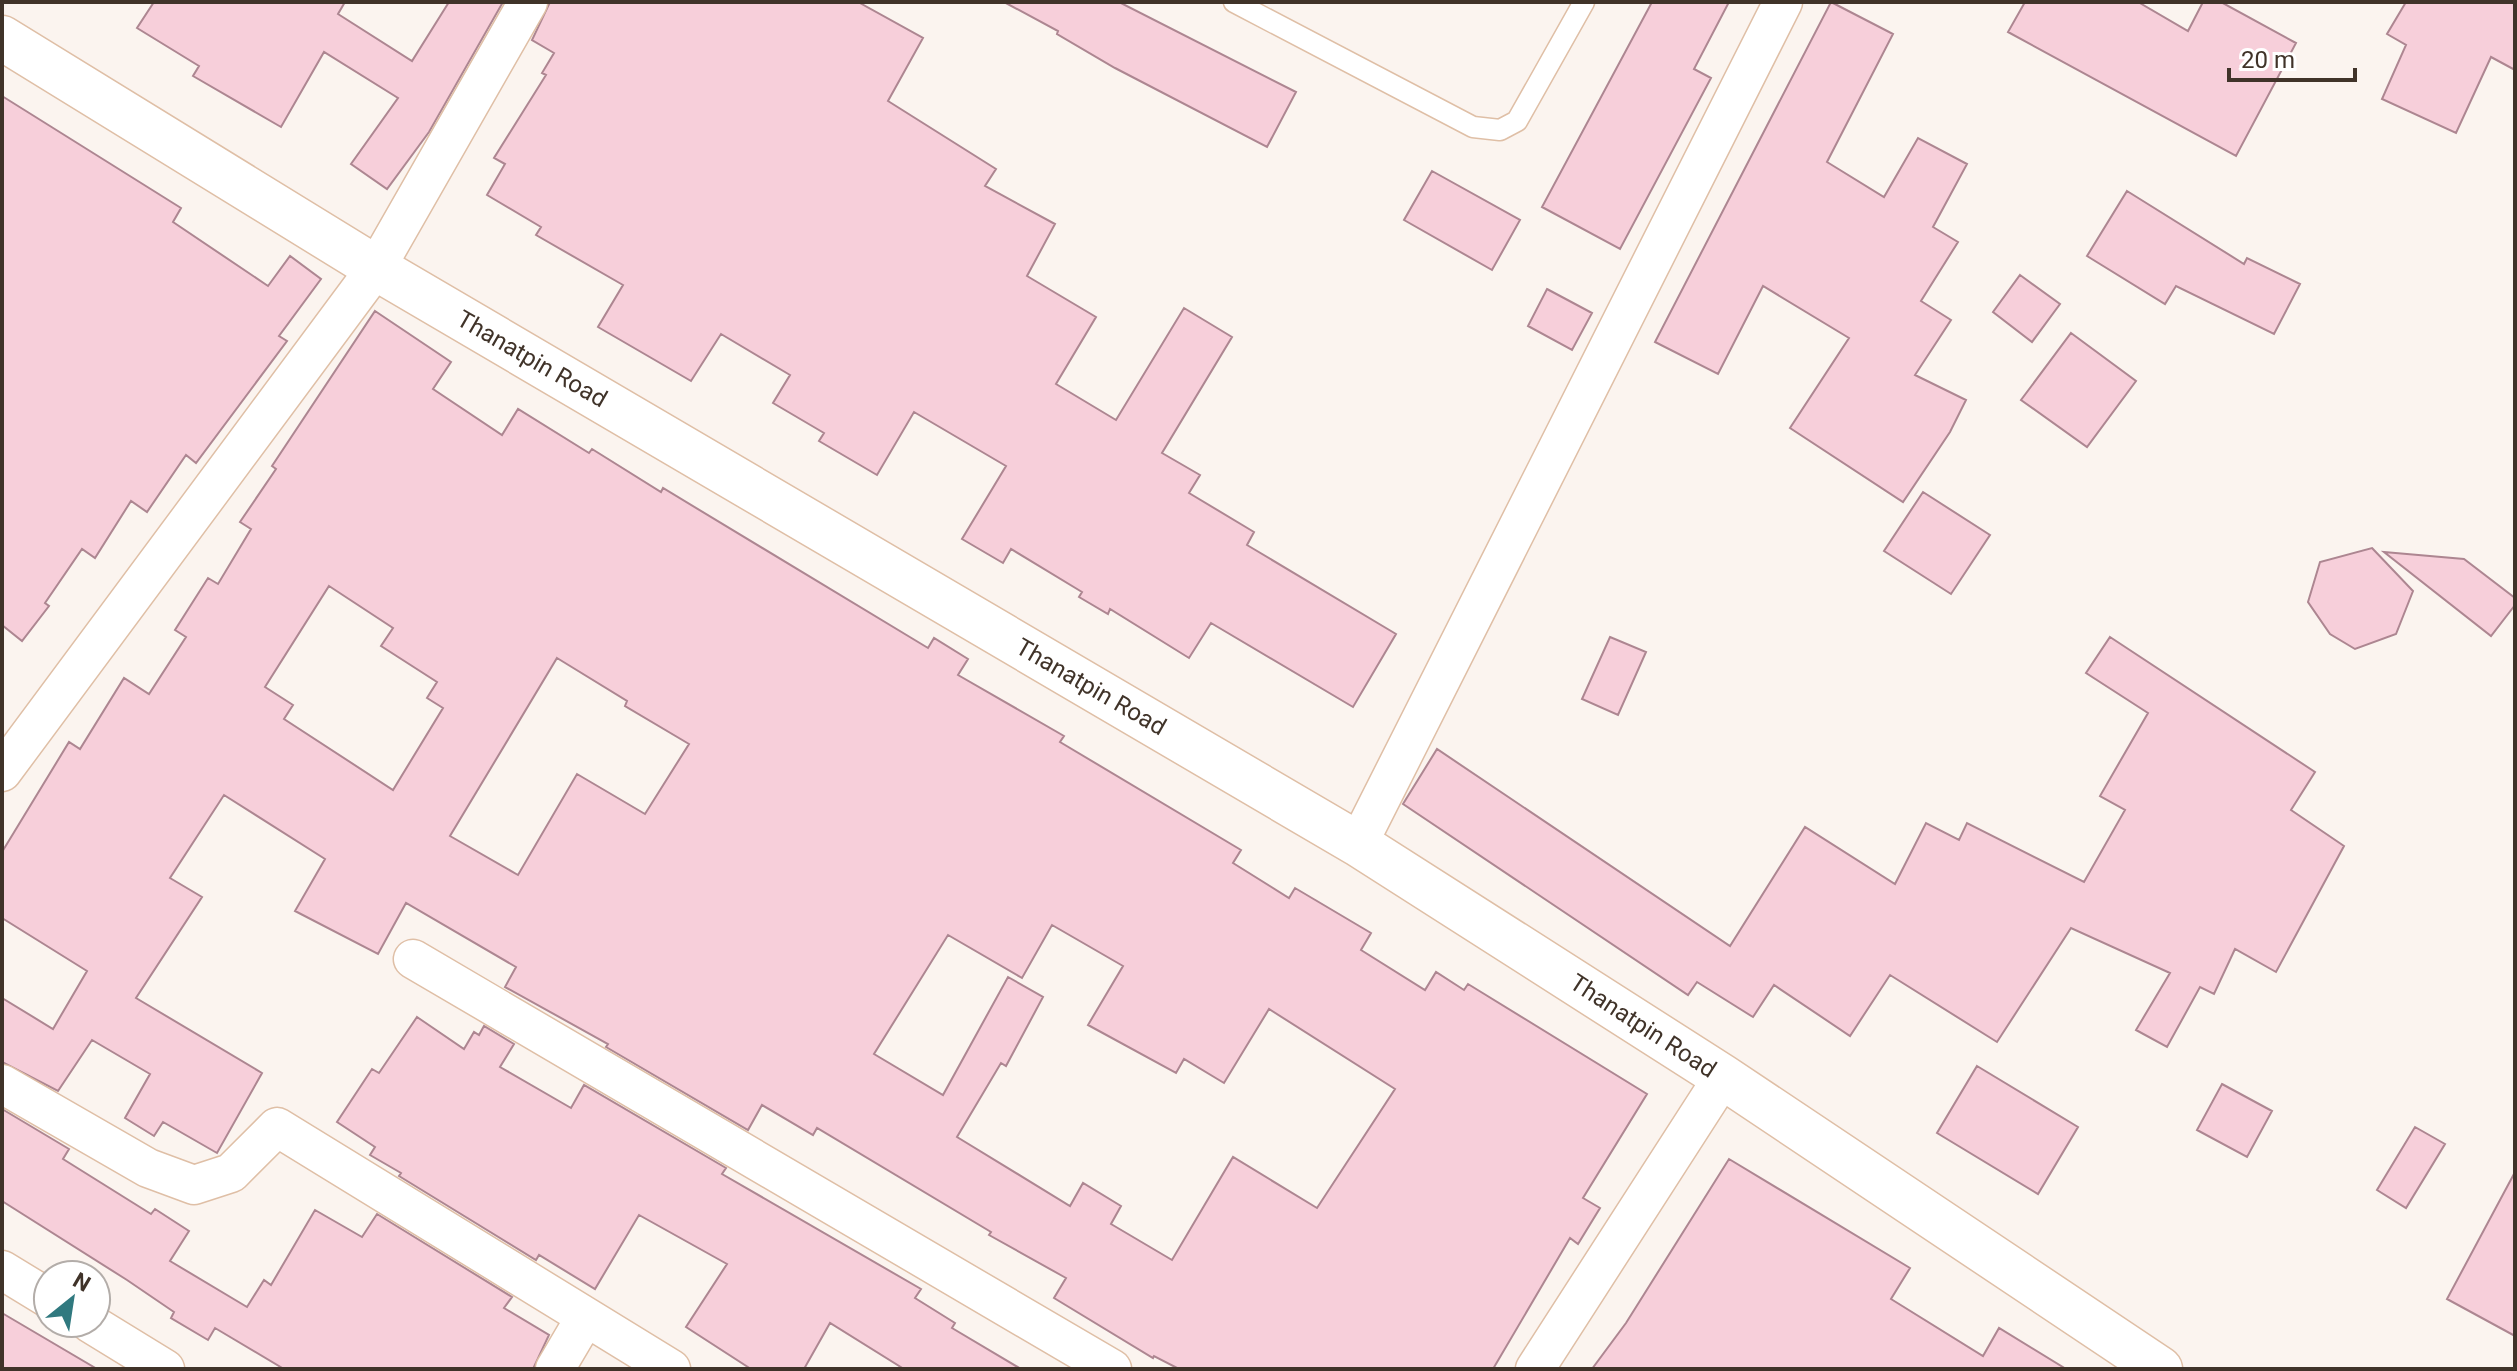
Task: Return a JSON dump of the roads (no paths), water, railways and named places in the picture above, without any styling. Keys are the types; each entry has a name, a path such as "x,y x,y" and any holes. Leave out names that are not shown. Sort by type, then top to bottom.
{"main road":[{"name":"Thanatpin Road","path":"2,38 376,268 1358,844 1723,1077 2160,1369"}],"street":[{"path":"2,772 376,268 528,2"},
{"path":"1358,844 1783,2"},
{"path":"413,959 1112,1369"},
{"path":"1543,1366 1723,1077"},
{"path":"2,1084 148,1168 194,1185 231,1173 277,1127 671,1369"},
{"path":"2,1270 32,1288"},
{"path":"555,1369 585,1318"},
{"path":"112,1336 165,1369"}],"lane":[{"path":"1234,2 1473,127 1500,130 1517,121 1584,2"}]}
